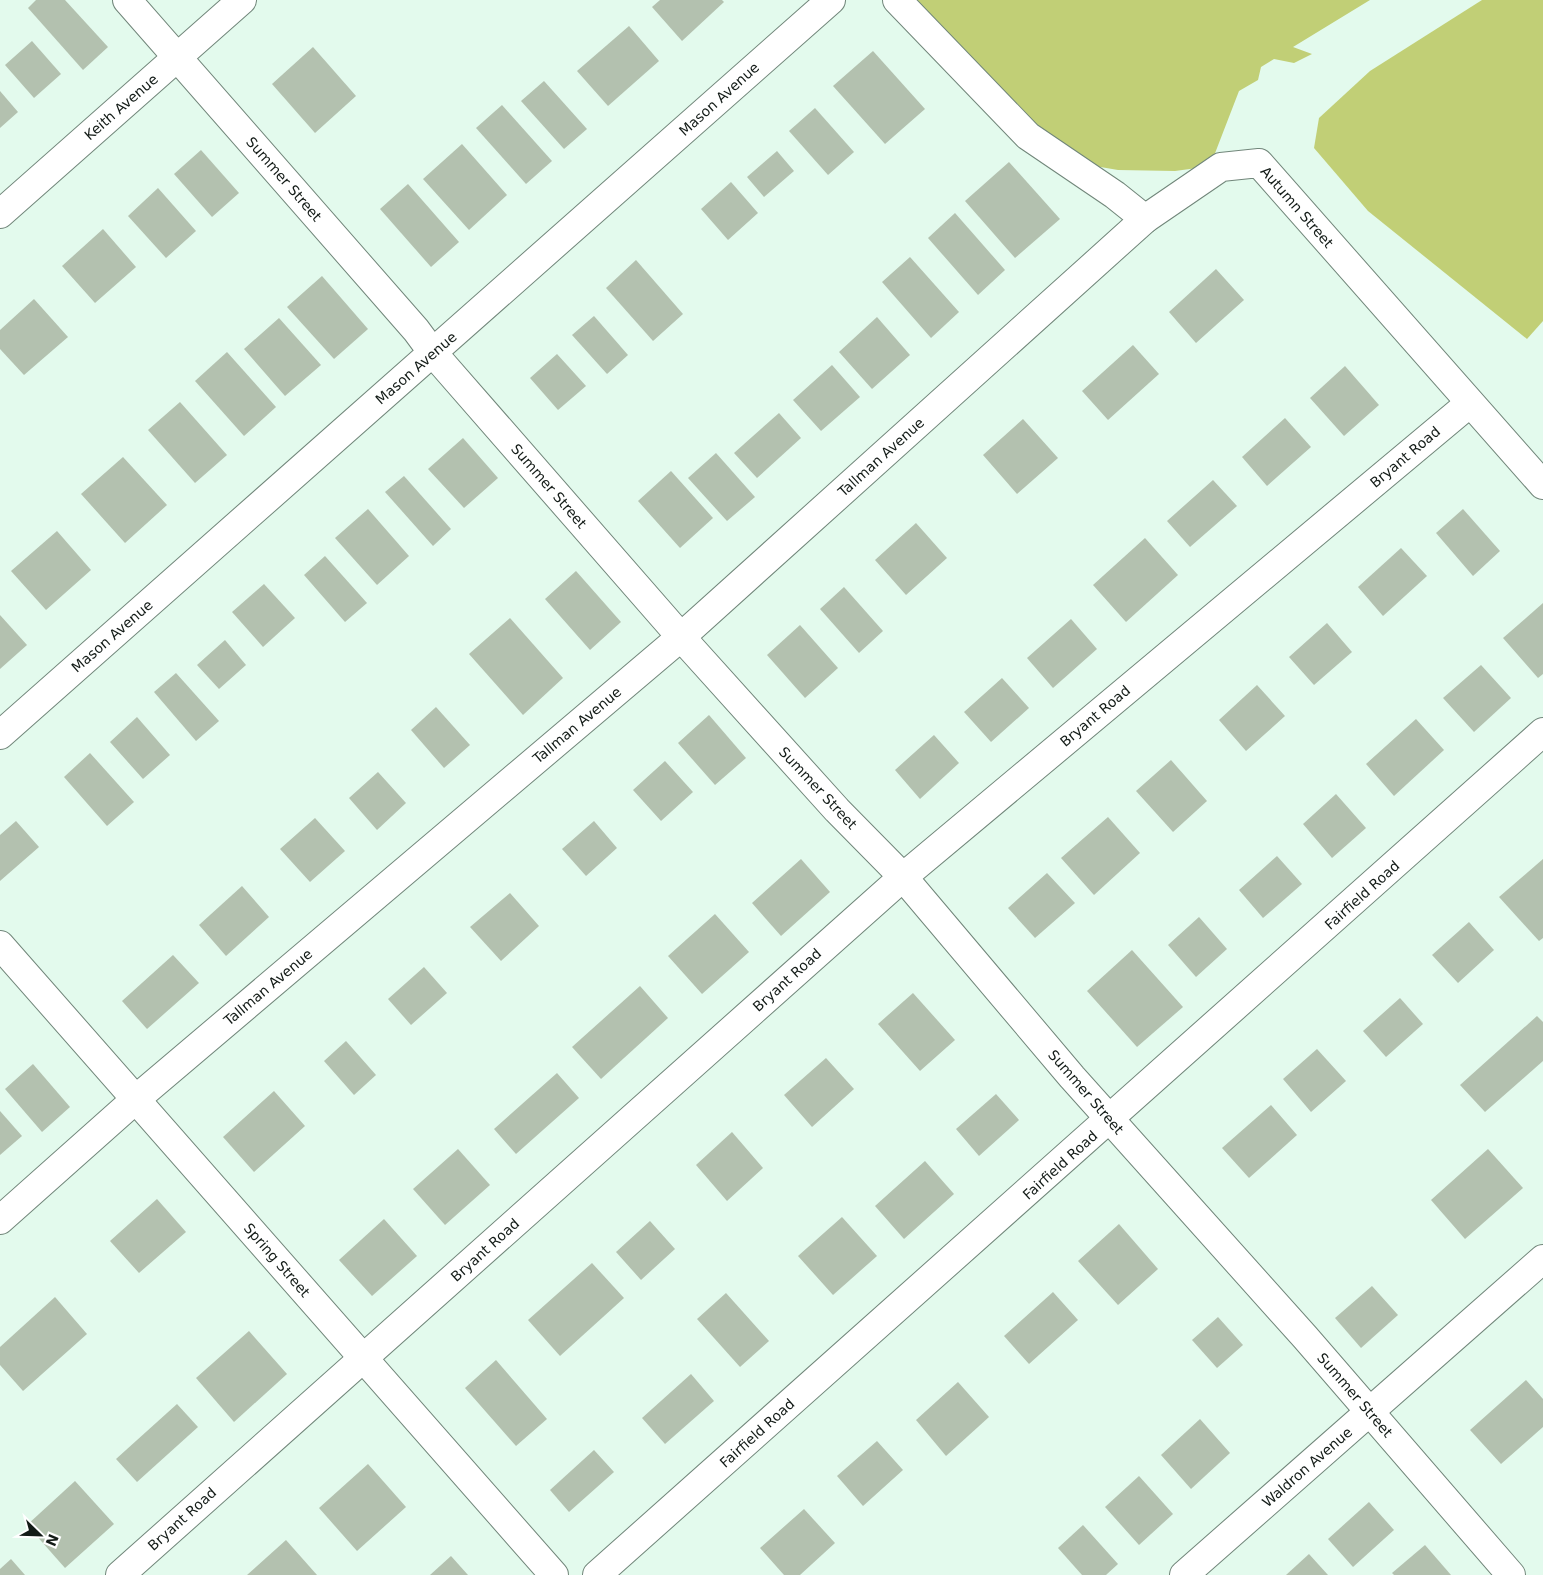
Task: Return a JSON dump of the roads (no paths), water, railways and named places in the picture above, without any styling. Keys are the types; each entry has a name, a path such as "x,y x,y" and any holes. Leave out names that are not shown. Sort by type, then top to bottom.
{"street":[{"name":"Summer Street","path":"127,0 416,330 433,353 681,637 837,810 902,877 1072,1078 1305,1337 1511,1575"},
{"name":"Keith Avenue","path":"0,214 242,0"},
{"name":"Mason Avenue","path":"0,735 831,0"},
{"path":"897,0 1028,136 1115,195 1145,219"},
{"name":"Autumn Street","path":"1145,219 1221,167 1259,163 1543,486"},
{"name":"Tallman Avenue","path":"0,1220 136,1099 681,637 1145,219"},
{"name":"Bryant Road","path":"120,1575 902,877 1470,402"},
{"name":"Fairfield Road","path":"597,1575 1110,1120 1543,732"},
{"name":"Spring Street","path":"0,945 554,1575"},
{"name":"Waldron Avenue","path":"1184,1575 1543,1259"}]}
